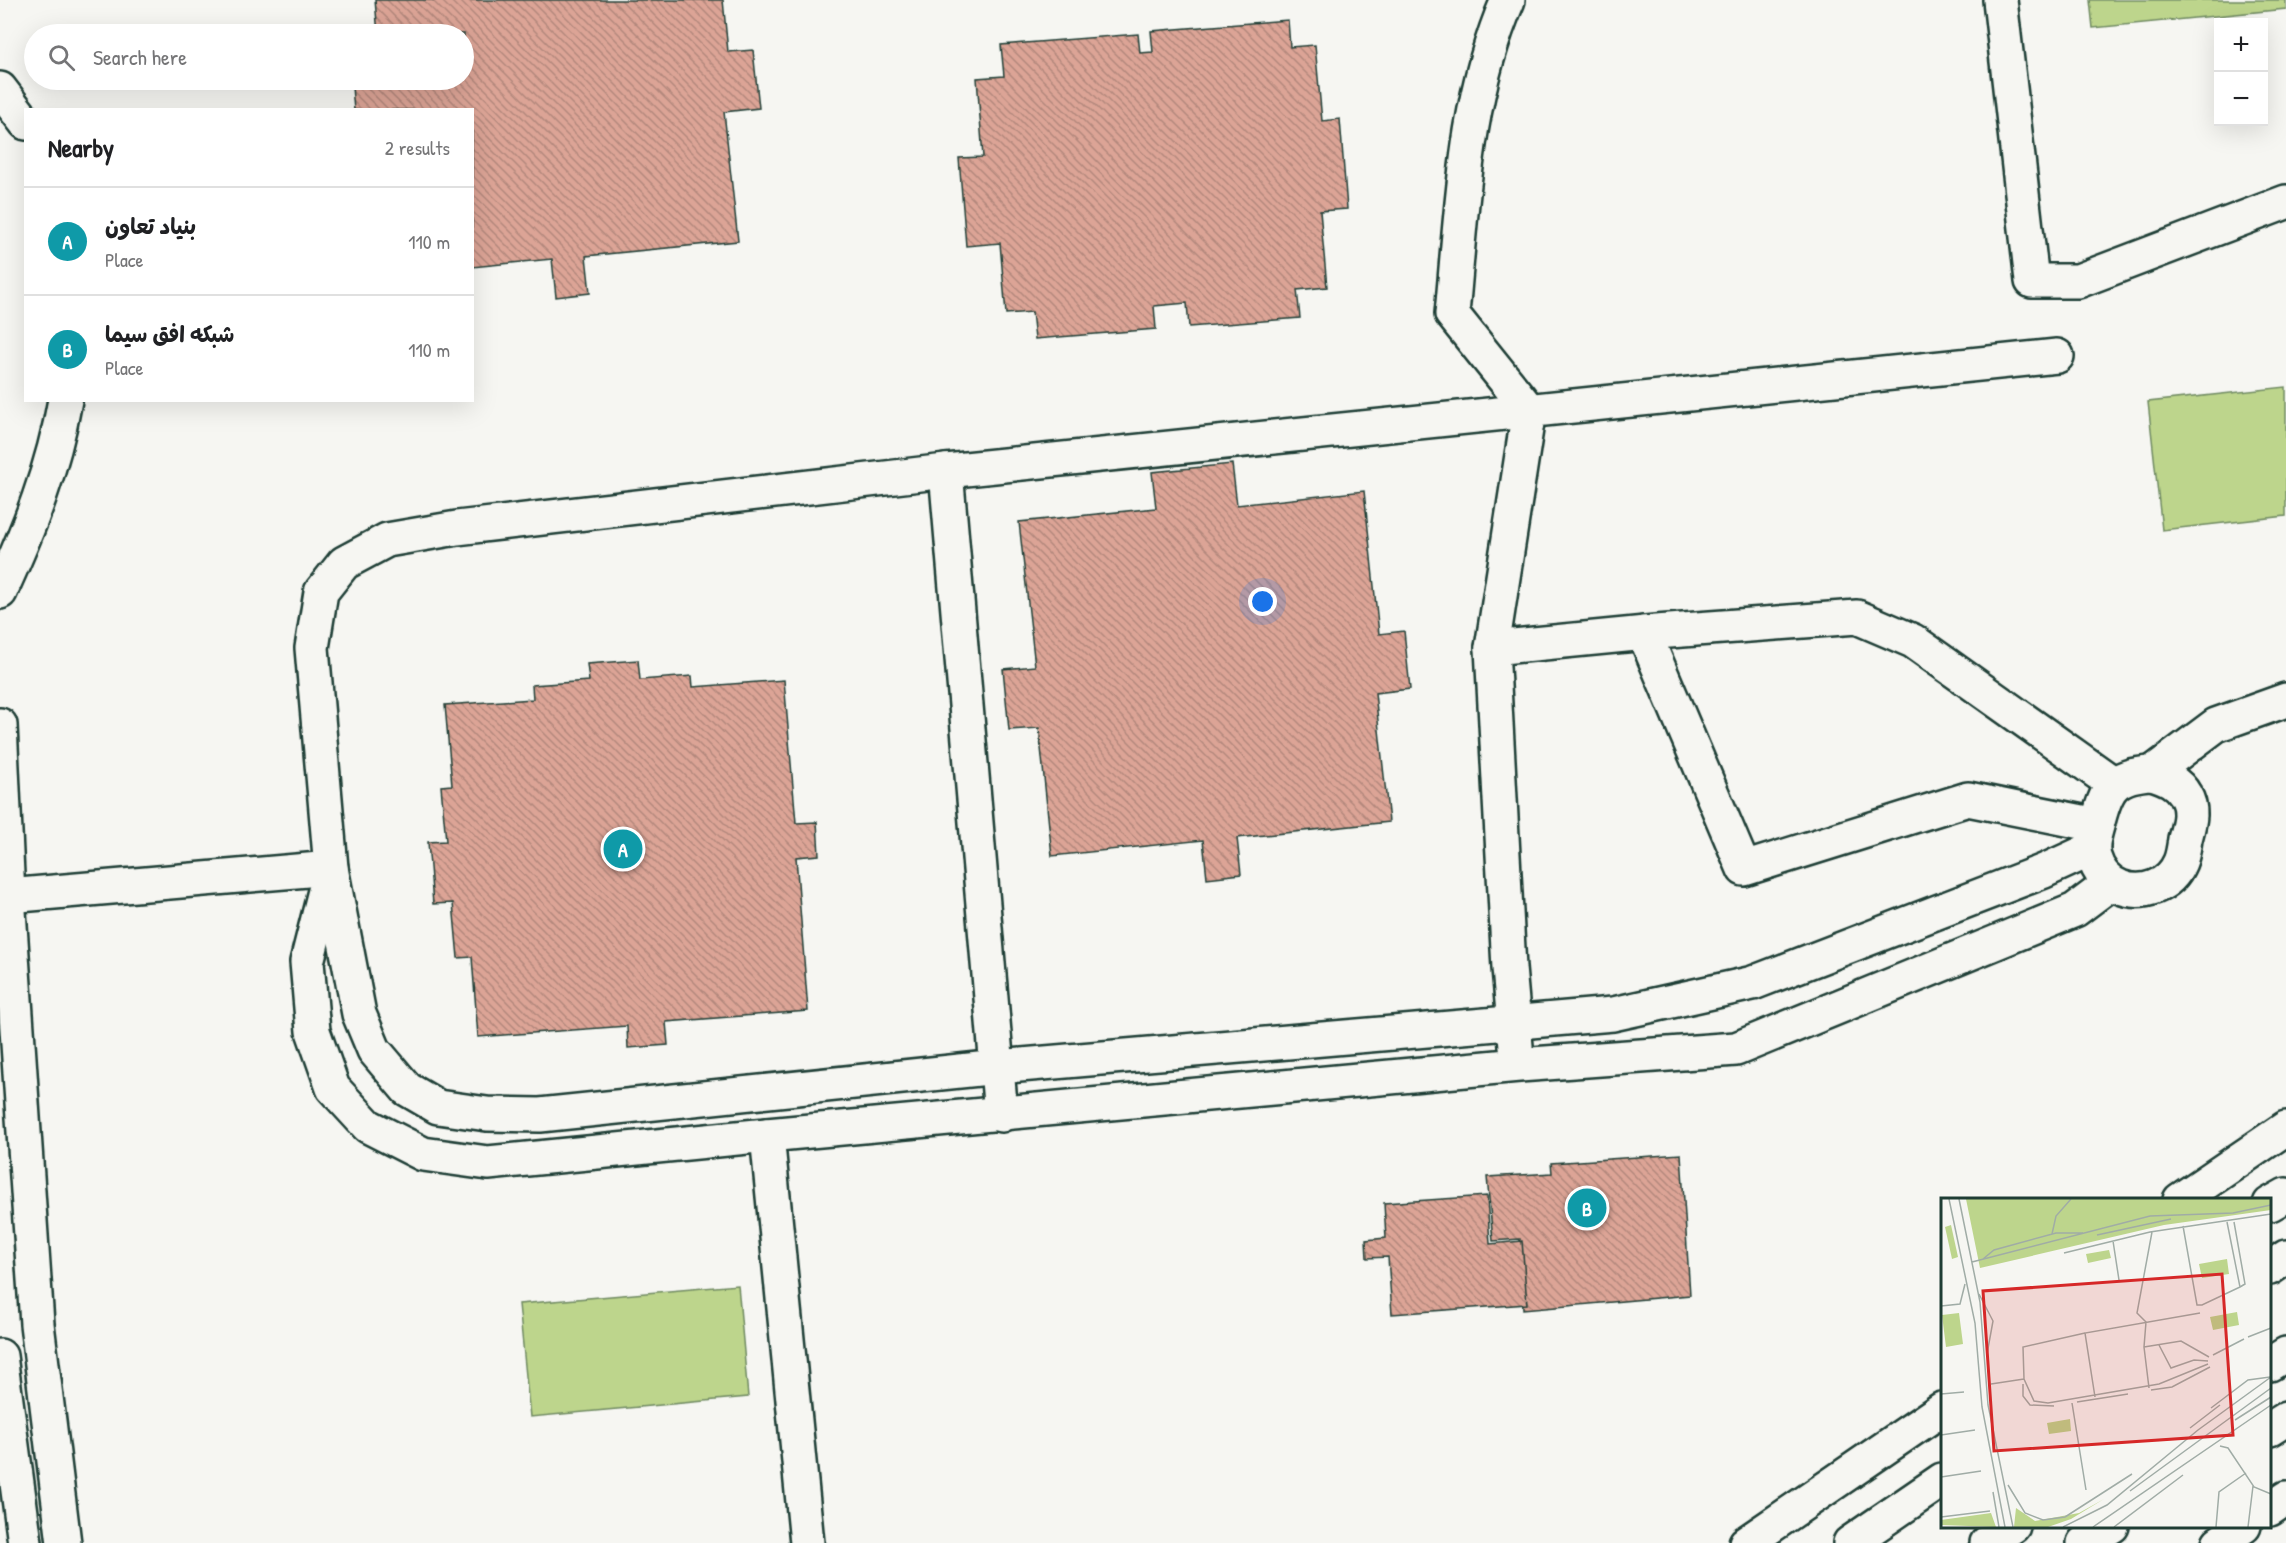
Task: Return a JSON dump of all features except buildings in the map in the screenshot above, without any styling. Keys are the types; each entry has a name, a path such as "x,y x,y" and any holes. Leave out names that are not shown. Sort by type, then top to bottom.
{"main road":[{"path":"1509,0 1484,70 1470,134 1452,314 1529,410 1492,648 1514,1023 1519,1065"},
{"path":"2000,0 2032,281 2078,281 2286,202"},
{"path":"0,89 24,120"},
{"path":"2057,356 946,471 457,528 387,540 344,563 321,592 312,648 331,868 359,1014 374,1050 407,1089 438,1107 487,1114 540,1115 998,1067 1613,1014 1753,983 2044,871 2094,837"},
{"path":"0,592 30,526 59,436 65,402"},
{"path":"946,471 1002,1115"},
{"path":"1492,648 1644,633 1857,617 1913,641 2114,784"},
{"path":"1644,633 1743,869 1968,799 2094,837"},
{"path":"2152,772 2216,725 2286,700"},
{"path":"0,725 8,896 37,1324 64,1543"},
{"path":"2152,772 2171,780 2185,795 2191,814 2180,862 2168,879 2151,890 2130,891 2112,883 2098,868 2094,837 2103,801 2114,784 2132,774 2152,772"},
{"path":"8,896 331,868"},
{"path":"331,868 307,962 313,1031 333,1088 368,1126 423,1154 488,1163 1519,1065 1736,1049 2075,910 2112,883"},
{"path":"2183,1198 2286,1128"},
{"path":"767,1135 807,1543"},
{"path":"2271,1203 2286,1195"},
{"path":"2271,1267 2286,1257"},
{"path":"2271,1363 2286,1354"},
{"path":"0,1356 25,1543"},
{"path":"1746,1543 1941,1410"},
{"path":"2271,1428 2286,1419"},
{"path":"1850,1543 1941,1481"},
{"path":"2271,1508 2286,1498"},
{"path":"1987,1543 2011,1528"},
{"path":"2084,1543 2110,1528"},
{"path":"2219,1543 2242,1528"}],"green space":[{"path":"2090,0 2286,0 2286,9 2093,28"},
{"path":"2286,387 2286,516 2162,530 2148,402"},
{"path":"738,1285 748,1397 530,1417 519,1304"}],"place":[{"name":"بنیاد تعاون","path":"623,849"},
{"name":"شبکه افق سیما","path":"1587,1208"}]}
